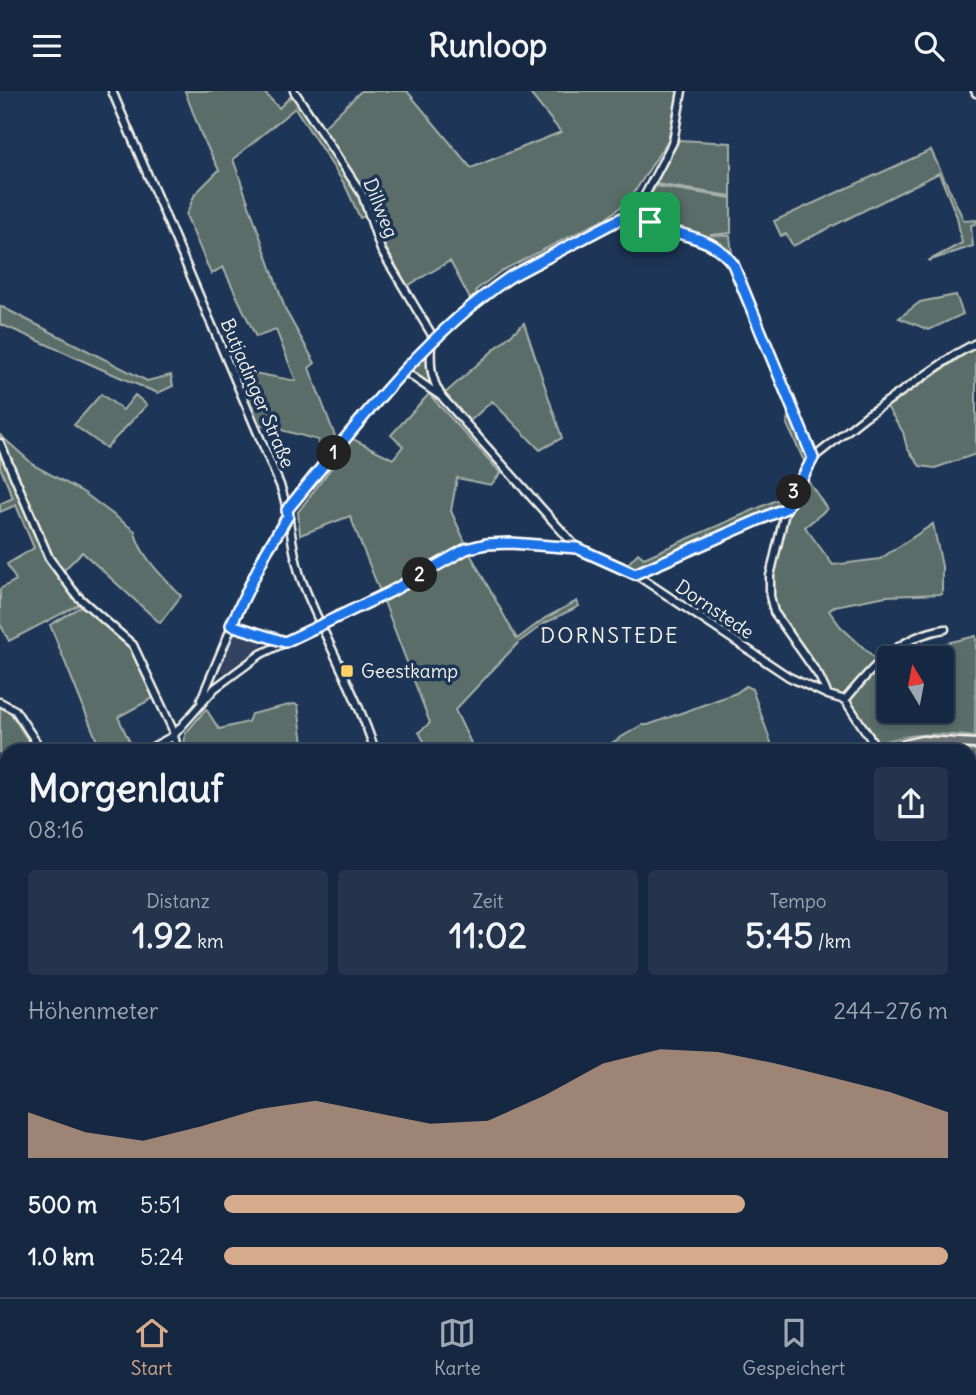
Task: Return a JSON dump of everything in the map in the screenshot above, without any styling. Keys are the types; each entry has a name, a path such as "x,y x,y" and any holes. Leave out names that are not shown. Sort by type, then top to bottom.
{"main road":[{"path":"908,744 922,741 976,744"}],"street":[{"name":"Butjadinger Straße","path":"112,91 280,485 299,572 357,701 372,744"},
{"name":"Dillweg","path":"293,91 362,194 381,250 433,342"},
{"path":"200,702 231,625 288,513 371,405 433,342 491,290 510,277 637,210 673,142 682,91"},
{"path":"637,210 658,226 708,242 723,251 733,264 813,458"},
{"name":"Dornstede","path":"433,342 433,383 442,397 577,548 635,574 789,677 845,700"},
{"path":"828,695 819,676 774,612 770,596 770,576 786,508 813,458 866,416 976,343"},
{"name":"Dornstede","path":"404,371 442,397"},
{"path":"0,443 49,558 77,596 133,645 176,744"},
{"path":"635,574 786,508"},
{"path":"158,744 173,736 200,702 230,675 261,654 390,592 466,549 486,544 511,543 577,548"},
{"path":"231,625 285,642"},
{"path":"873,744 845,700 878,661 915,636 945,629"},
{"path":"0,702 15,710 37,744"}],"shaded area":[{"path":"232,628 264,638 260,653 229,674 215,669"}],"green space":[{"path":"185,91 263,91 279,108 293,94 291,91 299,91 324,127 361,91 407,91 471,168 561,132 528,91 678,91 668,140 630,199 607,218 501,271 476,290 477,294 471,301 450,261 407,286 379,235 371,214 360,218 345,185 295,108 233,159 286,311 315,363 309,368 338,444 326,457 318,451 318,440 259,424 238,370 296,381 276,330 256,337 223,267 211,274 186,215 195,194 219,170 201,134"},
{"path":"679,140 731,143 731,196 656,184"},
{"path":"931,150 964,221 976,220 976,224 971,225 973,246 928,261 962,243 957,217 939,173 793,246 786,234 781,236 774,221"},
{"path":"656,186 731,198 731,233 710,235 730,236 732,254 730,256 724,247 697,237 698,235 659,224 642,209"},
{"path":"956,295 963,314 929,330 899,318 920,302"},
{"path":"0,306 147,381 171,375 173,386 158,393 0,324"},
{"path":"524,323 562,438 540,450 492,401 469,422 443,395"},
{"path":"429,347 428,363 435,390 408,370"},
{"path":"976,347 976,454 935,468 920,466 907,448 903,432 887,407"},
{"path":"101,394 123,410 135,395 147,405 106,448 74,425"},
{"path":"429,394 501,473 491,485 457,478 451,511 466,544 381,594 350,516 300,535 298,512 351,438 393,459 403,446 391,435"},
{"path":"789,407 811,458 785,506 636,572 625,567 638,553 644,558 781,498 805,463 787,424"},
{"path":"0,435 35,466 83,492 135,531 141,549 181,596 160,623 82,552 65,569 65,575 92,604 83,607 124,639 134,652 155,697 118,717 131,744 98,744 50,625 82,606 78,605 9,641 0,624 0,589 16,580 7,564 34,548 16,505 0,512 0,504 13,498 0,467"},
{"path":"805,476 827,509 805,527 833,565 880,559 933,524 942,566 942,594 886,596 835,606 829,611 841,627 877,660 846,698 830,693 776,611 772,595 773,574 788,508"},
{"path":"469,552 517,639 545,618 577,601 579,606 545,623 519,642 455,710 471,744 425,744 419,732 430,723 383,599"},
{"path":"976,636 975,737 927,734 879,743 849,700 877,668 877,723 954,723 954,646 945,646 946,643"},
{"path":"746,686 752,689 772,744 610,744 642,725 736,693"},
{"path":"0,702 4,703 30,744 0,744"},
{"path":"298,705 303,744 184,744 185,734 206,709 219,729 248,722 251,714"}],"place":[{"name":"Geestkamp","path":"347,671"}],"district":[{"name":"DORNSTEDE","path":"610,635"}],"route":[{"path":"637,210 650,222 708,242 723,251 733,264 813,458 786,508 635,574 577,548 486,544 466,549 390,592 285,642 231,625 266,552 288,516 287,510 371,405 431,343 491,290 510,277 637,210"}]}
